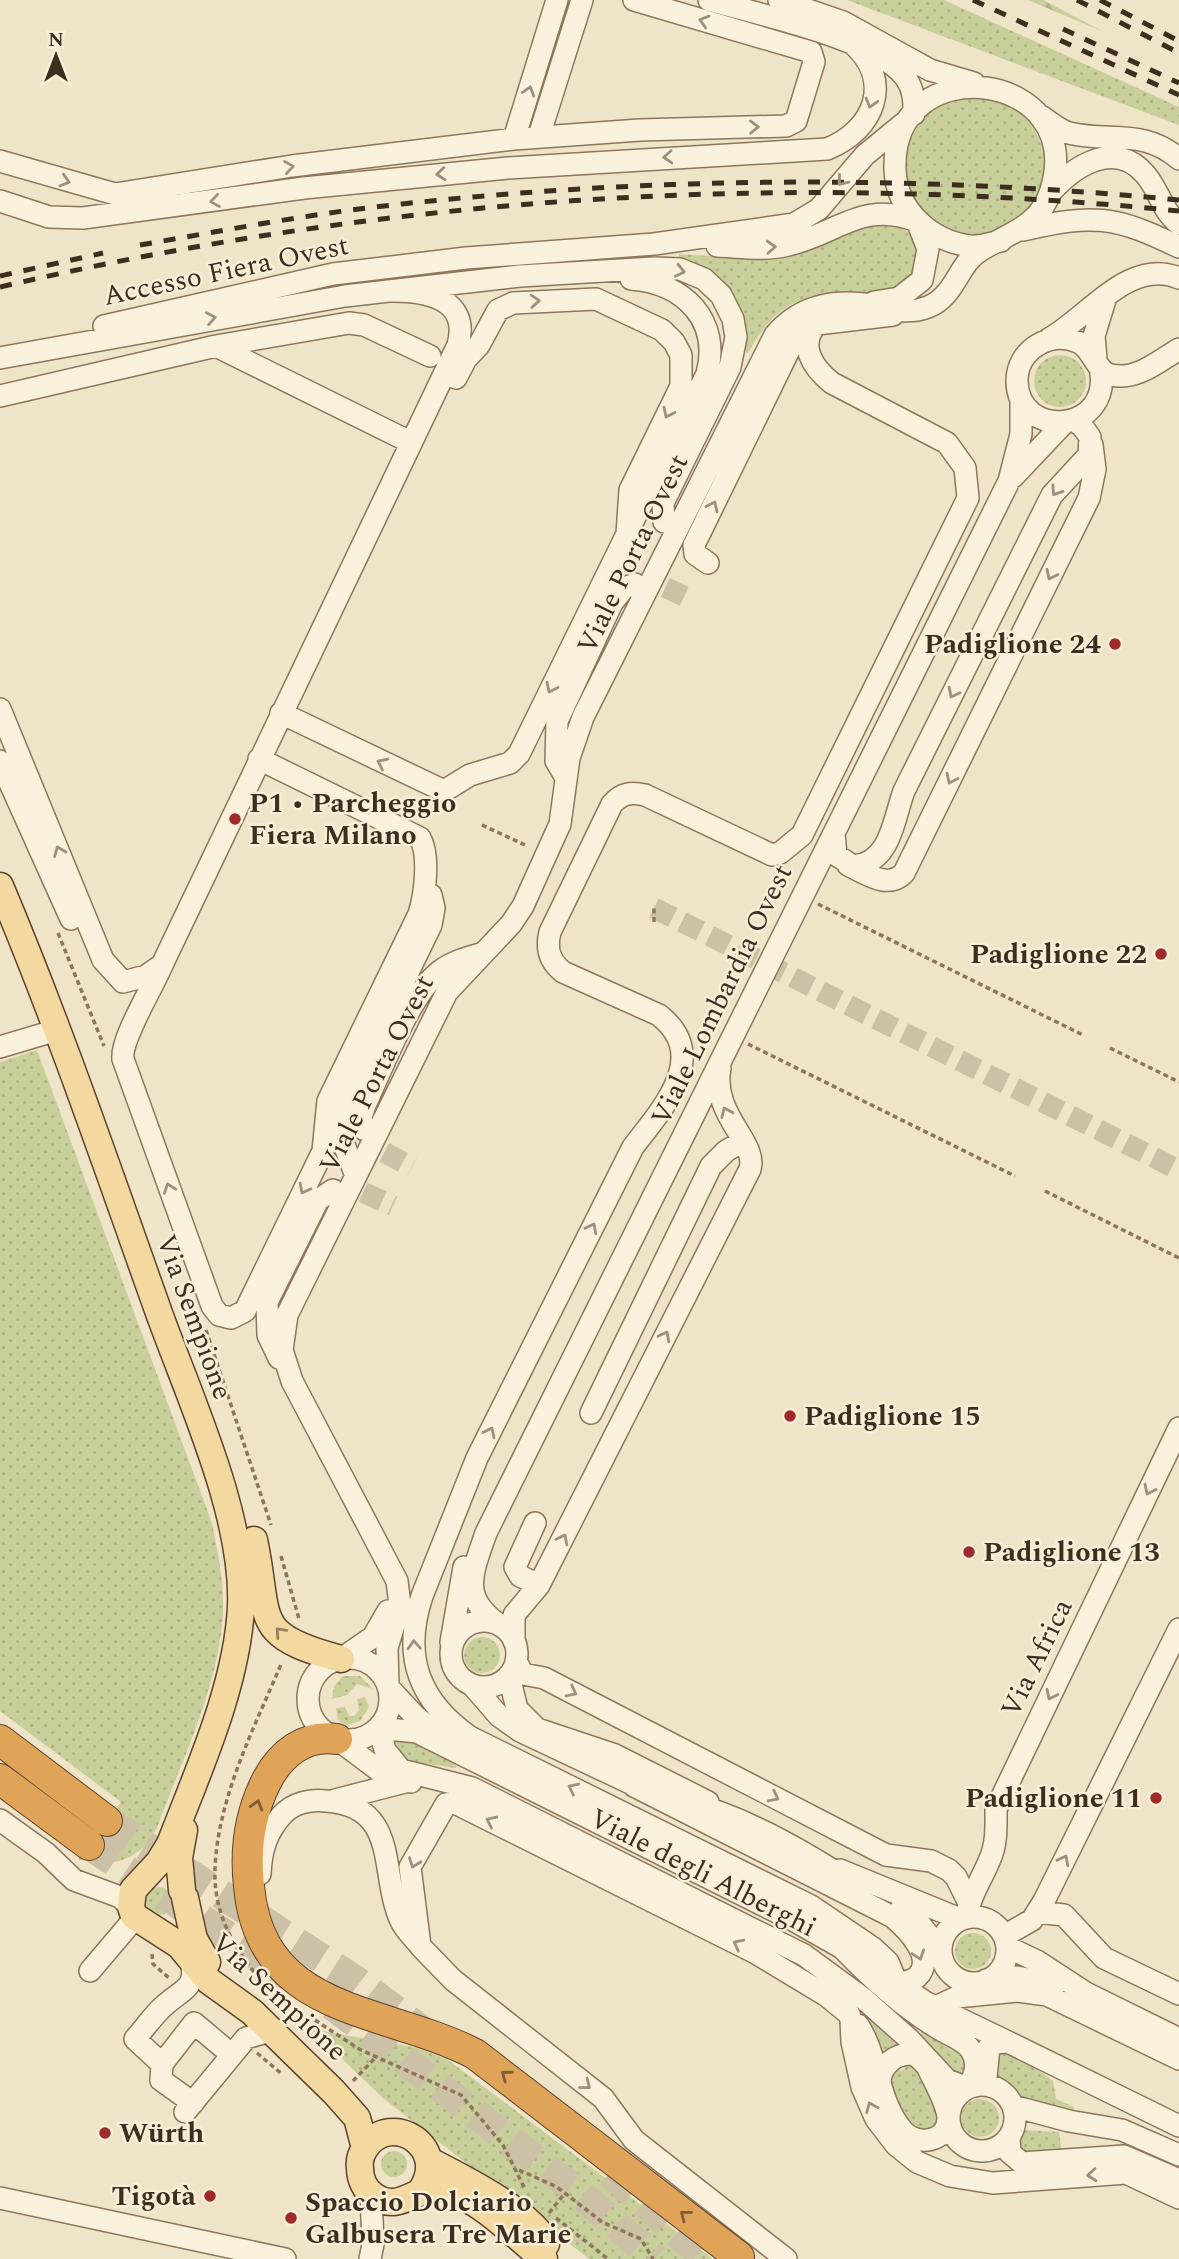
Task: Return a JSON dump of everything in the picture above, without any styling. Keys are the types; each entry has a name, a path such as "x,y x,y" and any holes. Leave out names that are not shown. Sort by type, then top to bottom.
{"highway":[{"path":"337,1739 325,1737 302,1743 279,1761 267,1779 257,1803 249,1837 249,1897 255,1921 267,1948 300,1985 327,2000 438,2036 499,2070 739,2257"},
{"path":"0,1740 107,1821"},
{"path":"0,1779 89,1845"}],"main road":[{"name":"Via Sempione","path":"0,886 57,1030 200,1428 233,1529 241,1597 231,1671 165,1855 133,1890 136,1919 170,1936 209,1981 240,2003 271,2031 357,2118 365,2148"},
{"path":"200,1428 238,1491 246,1510 255,1545 261,1599 272,1625 290,1643 341,1658"},
{"name":"Via Sempione","path":"194,1780 179,1858 183,1894 194,1939 207,1963 263,2003 349,2085 378,2119 397,2132"},
{"path":"136,1919 158,1929 175,1923 181,1916 183,1894 170,1877 162,1875 142,1879"},
{"path":"397,2132 419,2141 430,2161 430,2172 420,2192 411,2199 383,2198 359,2171 365,2148 385,2134 397,2132"},
{"path":"430,2161 460,2175 520,2216 544,2239 551,2259"},
{"path":"420,2192 439,2188 449,2190 475,2205 544,2259"}],"street":[{"path":"514,139 556,0"},
{"path":"539,136 582,0"},
{"path":"0,161 115,194 292,166 539,136 786,126 796,121 814,62 811,52 634,0"},
{"path":"709,0 852,43 880,56 905,76 913,92 912,116 896,149 894,171 899,192 917,221"},
{"path":"779,0 843,22 930,69 1014,95 1062,130 1134,137 1160,146 1179,159"},
{"path":"0,201 49,217 93,218 304,188 508,168 827,149 858,130 873,102 875,80 870,62 852,43"},
{"path":"654,244 778,228 808,218 865,155 929,99 945,90 965,86 989,86"},
{"path":"1034,110 1049,129 1054,151 1056,164 1051,193"},
{"path":"1023,230 1042,211 1051,193 1066,176 1086,162 1107,158 1127,161 1145,174 1168,214 1179,225"},
{"path":"654,244 768,248 806,240 878,212 895,212 917,221 950,242 973,246 1001,241 1023,230 1072,219 1107,219 1127,223 1179,247"},
{"name":"Viale Porta Ovest","path":"388,1687 387,1648 400,1597 397,1581 383,1561 292,1381 282,1350 283,1329 447,992 511,924 523,906 560,824 573,743 583,718 767,348 785,324 808,308 899,298 922,279 929,249 917,221"},
{"name":"Viale Porta Ovest","path":"862,304 906,312 936,304 955,285 974,254 1001,241"},
{"name":"Accesso Fiera Ovest","path":"0,352 333,274 466,258 654,244"},
{"path":"0,358 216,317 387,291 559,273 654,268 680,270 704,279 721,295 730,311 736,337 734,358 663,503 664,522"},
{"path":"281,713 436,790 450,790 470,775 510,762 527,739 707,374 710,357 708,337 689,301 669,287 639,279 559,273"},
{"path":"834,833 836,855 847,864 883,881 895,880 904,873 1089,498 1095,469 1092,443 1087,431 1068,422 1035,415 1021,399 1017,380 1021,362 1032,348 1049,340 1122,284 1143,275 1163,274 1179,278"},
{"path":"260,759 414,834 425,850 426,887 412,929 328,1101 323,1151 245,1311 236,1317 219,1315 212,1306 123,1059 123,1047 281,713 454,354 460,326 452,308 443,300 421,292 387,291"},
{"path":"1068,422 1082,417 1095,403 1101,387 1094,336 1107,297"},
{"path":"216,346 412,439 422,448 466,359 480,345 502,306 596,299 662,330 674,342 681,355 681,386 630,491 627,534"},
{"path":"708,563 695,554 696,540 793,342 817,324 870,319 906,312"},
{"path":"0,396 216,346 356,323 430,356"},
{"path":"817,324 809,333 807,344 818,369 832,383 947,443 965,468 968,498 802,835 780,853 772,855 645,795 634,792 620,795 612,804 561,908 547,944 554,965 563,972 659,1015 672,1026 681,1040 684,1058 668,1097 633,1147 477,1458 422,1596 416,1615 414,1648 421,1681 434,1706 470,1737 811,1906 873,1948 888,1962 895,1981"},
{"path":"1049,340 1076,342 1110,375 1128,376 1142,371 1179,349"},
{"name":"Viale Lombardia Ovest","path":"450,1651 459,1580 467,1559 485,1533 1009,481 1021,434 1021,399"},
{"name":"Viale Lombardia Ovest","path":"1009,481 1068,422"},
{"path":"847,864 866,864 880,851 892,832 904,791 1052,495 1058,484 1084,461 1092,443"},
{"path":"566,778 556,761 557,721 612,603 624,588 635,584"},
{"path":"0,709 103,960 135,998 134,1021"},
{"path":"0,761 64,900 88,963 103,977 123,982 146,976 162,965"},
{"path":"356,1176 343,1142 341,1111 431,925 434,902 426,887"},
{"path":"363,1129 361,1117 365,1105 418,996 439,971 482,953"},
{"path":"0,1047 57,1030"},
{"path":"722,1058 718,1079 721,1100 750,1151 750,1169 539,1585 514,1615 510,1651 517,1709 537,1729 615,1755 701,1796 728,1815 904,1910 929,1933 940,1950 942,1961 955,1978 965,1982 1028,1977 1086,1993"},
{"path":"591,1413 711,1166 726,1151 743,1141"},
{"path":"292,1381 268,1335 267,1302 318,1200 333,1190"},
{"name":"Via Africa","path":"965,1913 991,1858 997,1835 996,1809 1179,1428"},
{"path":"535,1523 515,1567 520,1576 539,1585"},
{"name":"Viale Lombardia Ovest","path":"485,1533 473,1573 472,1591 479,1608 523,1674 544,1678 886,1855 940,1865 956,1877 965,1913"},
{"name":"Viale Porta Ovest","path":"341,1658 365,1645 383,1623 390,1599 383,1561"},
{"path":"510,1651 481,1621 466,1626 459,1632 450,1651 456,1672 510,1725 893,1917 915,1943 923,1965 919,1975 911,1981 895,1981"},
{"path":"986,1980 1002,1967 1006,1941 1034,1916 1179,1629"},
{"path":"473,1686 492,1686 510,1651"},
{"path":"388,1687 390,1708 379,1728 360,1739 337,1739 323,1732 313,1720 307,1693 319,1671 341,1658 369,1663 381,1673 388,1687 414,1715 459,1754"},
{"path":"379,1728 417,1732 793,1920 936,2008 1179,2126"},
{"name":"Viale degli Alberghi","path":"379,1728 389,1757 401,1770 472,1788 804,1955 854,1990 947,2080 971,2086"},
{"name":"Viale degli Alberghi","path":"337,1739 389,1778 406,1782 441,1779"},
{"path":"382,2019 306,1975 284,1950 264,1906 261,1857 271,1829 293,1806 406,1782"},
{"path":"634,1786 728,1815"},
{"path":"326,1801 358,1809 378,1831 390,1867 401,1921 420,1946 453,1980 603,2098 634,2140 786,2259"},
{"path":"420,1946 410,1867 445,1805 452,1802 754,1952 791,1972 849,2014 863,2032 892,2115 913,2139 927,2141 939,2136 953,2100 988,2074 987,2053 991,2045 1008,2042"},
{"name":"Via Sempione","path":"0,1820 46,1853 74,1880 120,1897 136,1919"},
{"name":"Via Sempione","path":"46,1853 102,1881 142,1879"},
{"path":"825,1865 855,1874 909,1900 989,1920 1006,1941 1086,1993 1179,2039"},
{"path":"940,1950 946,1931 965,1913"},
{"path":"1034,1916 1065,1915 1076,1925 1092,1949 1104,1958 1179,1994"},
{"path":"90,1971 136,1919"},
{"path":"844,1950 870,1977 905,2006 972,2050 975,2074 971,2086"},
{"path":"162,2063 135,2039 165,2004 187,1990 194,1975 191,1962"},
{"path":"905,2006 922,2011 936,2008 957,1997 1018,1992 1047,1995 1179,2059"},
{"path":"849,2014 862,2087 876,2119 895,2145 917,2162 950,2176 993,2183 1126,2173 1179,2198"},
{"path":"232,2055 194,2023 162,2063 161,2080 189,2108 246,2038 271,2031"},
{"path":"880,2085 883,2068 899,2056 923,2058"},
{"name":"Viale degli Alberghi","path":"923,2058 948,2117"},
{"path":"971,2086 1001,2091 1012,2122 1010,2153 1022,2164 1124,2156 1179,2180"},
{"path":"948,2117 953,2136 971,2150 993,2149 1012,2122"},
{"path":"1012,2122 1069,2121 1122,2130 1179,2155"},
{"path":"0,2198 216,2253 285,2259"},
{"path":"371,2252 383,2198"}],"path":[{"path":"482,825 525,845"},
{"path":"802,895 1083,1035"},
{"path":"654,908 654,922"},
{"path":"733,1037 1015,1176"},
{"path":"1110,1048 1179,1082"},
{"path":"1045,1191 1179,1258"},
{"path":"526,2191 517,2169 565,2193 602,2222 641,2239 653,2259"},
{"path":"549,2213 565,2193"},
{"path":"541,2206 608,2259"}],"green space":[{"path":"847,0 944,0 1179,107 1179,125"},
{"path":"1028,0 1043,0 1104,32"},
{"path":"975,96 1002,101 1024,116 1039,138 1044,165 1039,192 1024,214 1002,229 975,234 948,229 926,214 911,192 906,165 911,138 926,116 948,101"},
{"path":"882,222 908,232 915,241 920,268 908,280 892,291 824,295 795,303 782,310 771,321 748,353 745,352 746,336 678,261 679,254 743,258 798,253"},
{"path":"1060,355 1070,357 1078,363 1084,371 1084,391 1078,399 1070,405 1060,407 1050,405 1042,399 1036,391 1034,381 1036,371 1042,363 1050,357"},
{"path":"37,1050 212,1523 222,1579 223,1613 215,1668 188,1749 157,1828 133,1855 124,1860 102,1863 78,1859 121,1802 0,1711 0,1062"},
{"path":"482,1637 494,1643 500,1655 494,1667 482,1673 470,1667 464,1655 470,1643"},
{"path":"343,1676 360,1676 373,1689 357,1684 347,1695 332,1699 334,1686"},
{"path":"365,1697 369,1707 360,1721 346,1725 338,1720 336,1708 345,1707 349,1716 354,1716 359,1710 357,1699"},
{"path":"395,1741 419,1741 457,1766 456,1768 404,1761"},
{"path":"159,1887 169,1891 173,1901 169,1911 159,1915 149,1911 145,1901 149,1891"},
{"path":"973,1933 986,1938 991,1951 986,1964 973,1969 960,1964 955,1951 960,1938"},
{"path":"866,2016 902,2050 881,2064"},
{"path":"311,2029 418,2048 447,2059 713,2259 589,2259 384,2099"},
{"path":"924,2029 967,2055 966,2073 957,2077 920,2034"},
{"path":"997,2050 1018,2058 1053,2081 1056,2099 1074,2107 1073,2111 1040,2107 1019,2096 996,2077"},
{"path":"900,2060 914,2062 939,2115 937,2123 927,2131 912,2131 885,2076 896,2063 901,2071 905,2068"},
{"path":"980,2099 993,2105 999,2118 993,2131 980,2137 967,2131 961,2118 967,2105"},
{"path":"1024,2130 1059,2132 1062,2153 1039,2157 1019,2150 1017,2139"},
{"path":"394,2151 403,2155 407,2164 403,2173 394,2177 385,2173 381,2164 385,2155"}],"tunnel":[{"path":"635,584 658,584 690,599"},
{"path":"654,908 1179,1170"},
{"path":"364,1130 376,1148 412,1167"},
{"path":"333,1190 356,1189 393,1206"},
{"path":"107,1821 355,1980 420,2029"},
{"path":"89,1845 290,1977"},
{"path":"332,2005 577,2191 655,2259"},
{"path":"610,2173 707,2259"}],"railway":[{"path":"973,0 1179,95"},
{"path":"1077,0 1179,53"},
{"path":"1100,0 1179,41"},
{"path":"1063,29 1179,83"},
{"path":"140,245 369,208 596,188 790,182 887,183 985,186 1179,200"},
{"path":"0,287 147,256 293,231 439,212 586,200 733,193 881,193 1030,199 1179,211"},
{"path":"0,276 103,253"}],"place":[{"name":"Padiglione 24","path":"1115,644"},
{"name":"P1 • Parcheggio Fiera Milano","path":"235,819"},
{"name":"Padiglione 22","path":"1161,954"},
{"name":"Padiglione 15","path":"790,1416"},
{"name":"Padiglione 13","path":"969,1552"},
{"name":"Padiglione 11","path":"1156,1798"},
{"name":"Würth","path":"105,2133"},
{"name":"Tigotà","path":"210,2196"},
{"name":"Spaccio Dolciario Galbusera Tre Marie","path":"291,2218"}]}
